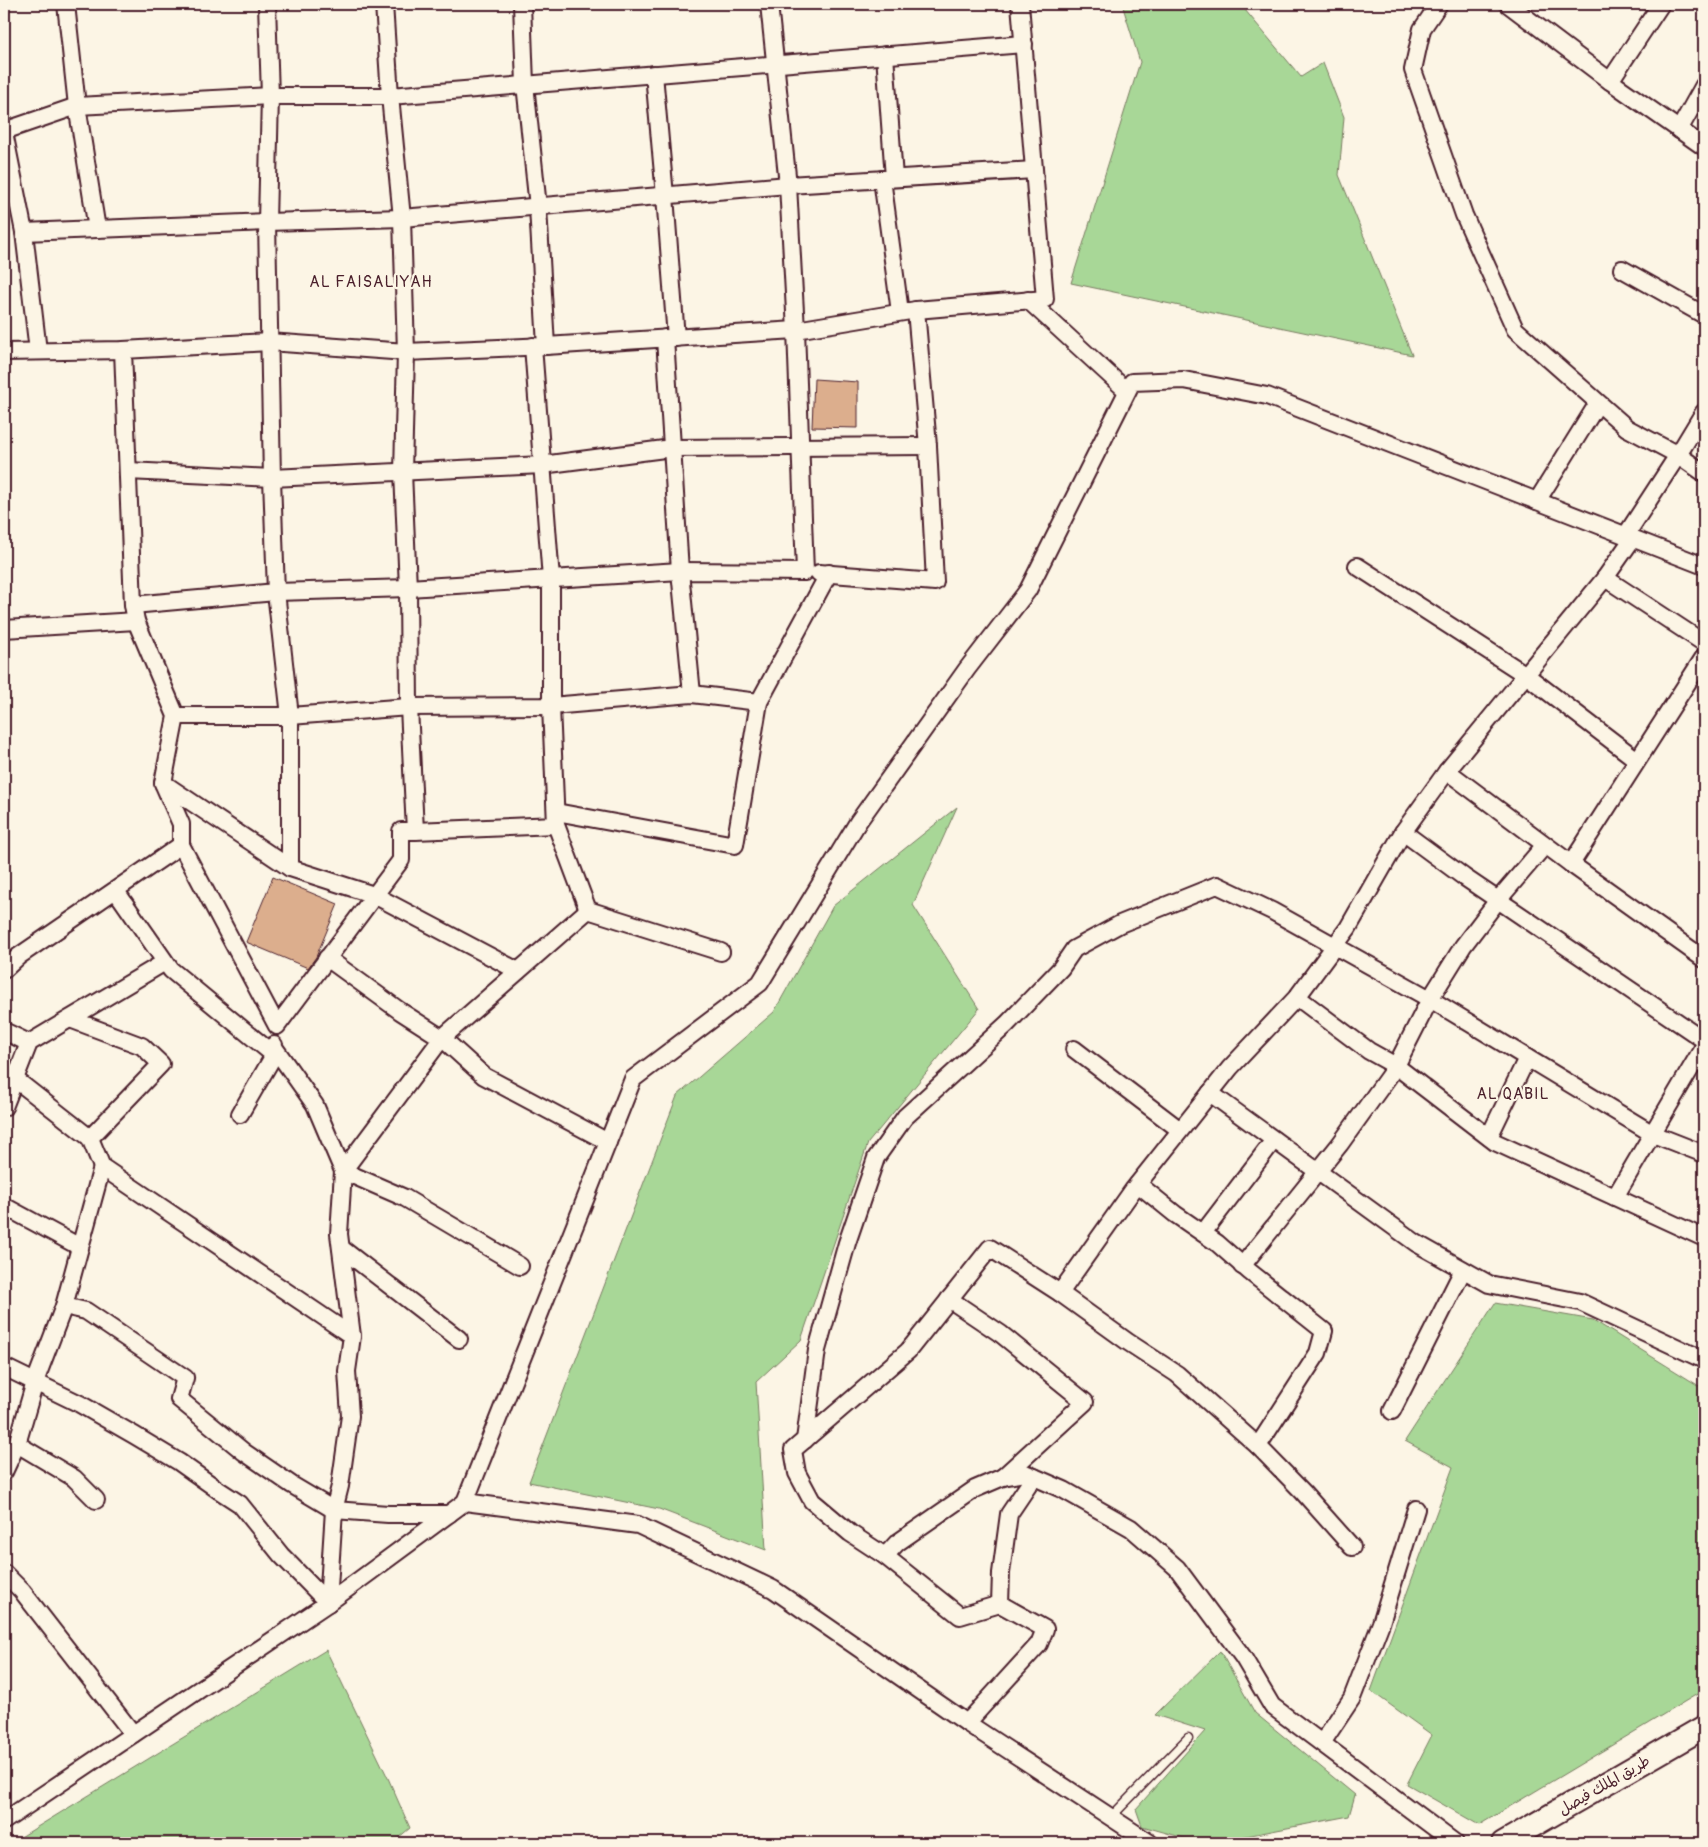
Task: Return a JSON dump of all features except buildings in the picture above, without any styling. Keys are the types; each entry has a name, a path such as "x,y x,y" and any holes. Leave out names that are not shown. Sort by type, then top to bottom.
{"street":[{"path":"66,4 77,106 97,229"},
{"path":"267,4 270,96 267,222 272,478 276,592 290,716 290,868"},
{"path":"384,4 390,96 402,218 406,352 402,472 408,588 414,831"},
{"path":"522,4 525,84 538,207 542,465 551,579 551,706 556,818 588,910"},
{"path":"769,4 788,185 796,330 805,572"},
{"path":"4,352 123,350 269,342 406,352 539,346 796,330 900,312 1045,298 1020,4"},
{"path":"1439,4 1422,29 1413,70 1464,215 1515,330 1627,428 1678,456 1704,473"},
{"path":"1508,4 1610,81 1704,147"},
{"path":"1610,81 1661,4"},
{"path":"38,351 24,232 8,174 4,132 77,106 270,96 390,96 1024,44"},
{"path":"885,55 888,179 900,312"},
{"path":"654,74 665,196 672,448 680,571 692,694"},
{"path":"1679,130 1704,85"},
{"path":"24,232 402,218 788,185 1034,170"},
{"path":"1622,269 1704,316"},
{"path":"1028,300 1128,391"},
{"path":"133,605 276,592 408,588 680,571 829,573 935,582 928,446 916,310"},
{"path":"123,350 133,605 136,621 176,716 163,783 180,824 181,845 277,1026"},
{"path":"4,1821 328,1603 466,1502 633,1079 760,983 858,822 967,669 1028,590 1132,382 1184,380 1267,396 1704,566"},
{"path":"1537,501 1598,403"},
{"path":"1060,1293 1138,1184 1180,1130 1230,1068 1296,997 1348,928 1403,832 1447,771 1605,578 1704,412"},
{"path":"128,471 272,478 542,465 672,448 928,446"},
{"path":"1357,566 1526,675 1637,760"},
{"path":"240,1114 274,1051 277,1026 401,860 402,831 556,818 735,845 759,702 829,573"},
{"path":"1605,578 1704,643"},
{"path":"4,628 136,621"},
{"path":"1571,864 1704,657"},
{"path":"176,716 290,716 410,707 551,706 692,694 759,702"},
{"path":"1447,771 1544,845 1704,959"},
{"path":"163,783 290,868 374,894 518,971"},
{"path":"1403,832 1498,900 1704,1040"},
{"path":"4,970 19,956 181,845"},
{"path":"1242,1266 1340,1144 1396,1066 1430,999 1463,946 1544,845"},
{"path":"805,1440 817,1350 847,1243 876,1158 906,1117 1007,1024 1061,968 1074,949 1120,924 1217,885 1272,912 1430,999 1653,1134 1704,1154"},
{"path":"116,891 171,970 274,1051 315,1105 343,1171 339,1234 352,1336 346,1371 350,1416 340,1486 334,1510 328,1603"},
{"path":"588,910 721,952"},
{"path":"343,1171 442,1038 588,910"},
{"path":"327,958 400,1011 442,1038 484,1076 608,1142"},
{"path":"4,1107 29,1043 165,962"},
{"path":"1296,997 1370,1052 1396,1066 1495,1142 1704,1238"},
{"path":"70,1019 142,1046 162,1064 90,1138"},
{"path":"4,1031 29,1043"},
{"path":"1615,1197 1704,1046"},
{"path":"1074,1049 1180,1130"},
{"path":"1488,1137 1527,1058"},
{"path":"15,1079 90,1138 102,1167 352,1336"},
{"path":"1210,1093 1416,1243 1463,1270 1489,1284 1580,1302 1704,1360"},
{"path":"1203,1233 1274,1140"},
{"path":"4,1472 17,1444 35,1382 64,1306 102,1167"},
{"path":"343,1171 405,1198 520,1266"},
{"path":"1138,1184 1216,1243 1324,1331 1318,1353 1258,1446"},
{"path":"4,1206 80,1247"},
{"path":"341,1248 459,1339"},
{"path":"967,1723 1039,1644 1045,1629 1000,1604 960,1616 885,1556 850,1533 812,1501 797,1473 793,1450 908,1351 990,1248 1060,1293 1128,1342 1177,1374 1258,1446 1303,1492 1352,1547"},
{"path":"1392,1411 1463,1270"},
{"path":"885,1556 897,1543 975,1489 1002,1476 1085,1402 1001,1334 949,1299"},
{"path":"64,1306 86,1311 185,1378 179,1399 244,1452 292,1485 334,1510 388,1514 449,1514"},
{"path":"4,1367 80,1404 134,1435 180,1462 240,1504 281,1555 328,1603"},
{"path":"17,1444 74,1478 96,1500"},
{"path":"1002,1476 1026,1473 1034,1476 1064,1490 1131,1528 1177,1568 1243,1656 1272,1706 1455,1843"},
{"path":"1000,1604 1001,1573 1009,1514 1034,1476"},
{"path":"466,1502 638,1525 773,1589 967,1723 1150,1843"},
{"path":"1322,1744 1352,1698 1381,1623 1416,1509"},
{"path":"4,1573 22,1591 133,1734"},
{"name":"طريق الملك فيصل","path":"1504,1843 1704,1727"}],"lane":[{"path":"1111,1818 1188,1738"}],"green space":[{"path":"1122,4 1240,4 1301,77 1323,63 1344,117 1339,175 1412,355 1071,283 1140,62"},
{"path":"957,807 913,905 979,1009 868,1143 801,1340 756,1382 766,1550 659,1509 529,1482 677,1096 774,1012 833,906"},
{"path":"1495,1303 1593,1320 1704,1389 1704,1690 1479,1825 1407,1784 1432,1735 1371,1691 1453,1467 1405,1441"},
{"path":"326,1650 410,1828 392,1843 11,1843"},
{"path":"1220,1651 1255,1713 1355,1795 1349,1816 1210,1843 1202,1843 1142,1826 1136,1809 1205,1731 1155,1715"}],"district":[{"name":"AL FAISALIYAH","path":"371,281"},
{"name":"AL QABIL","path":"1513,1093"}]}
